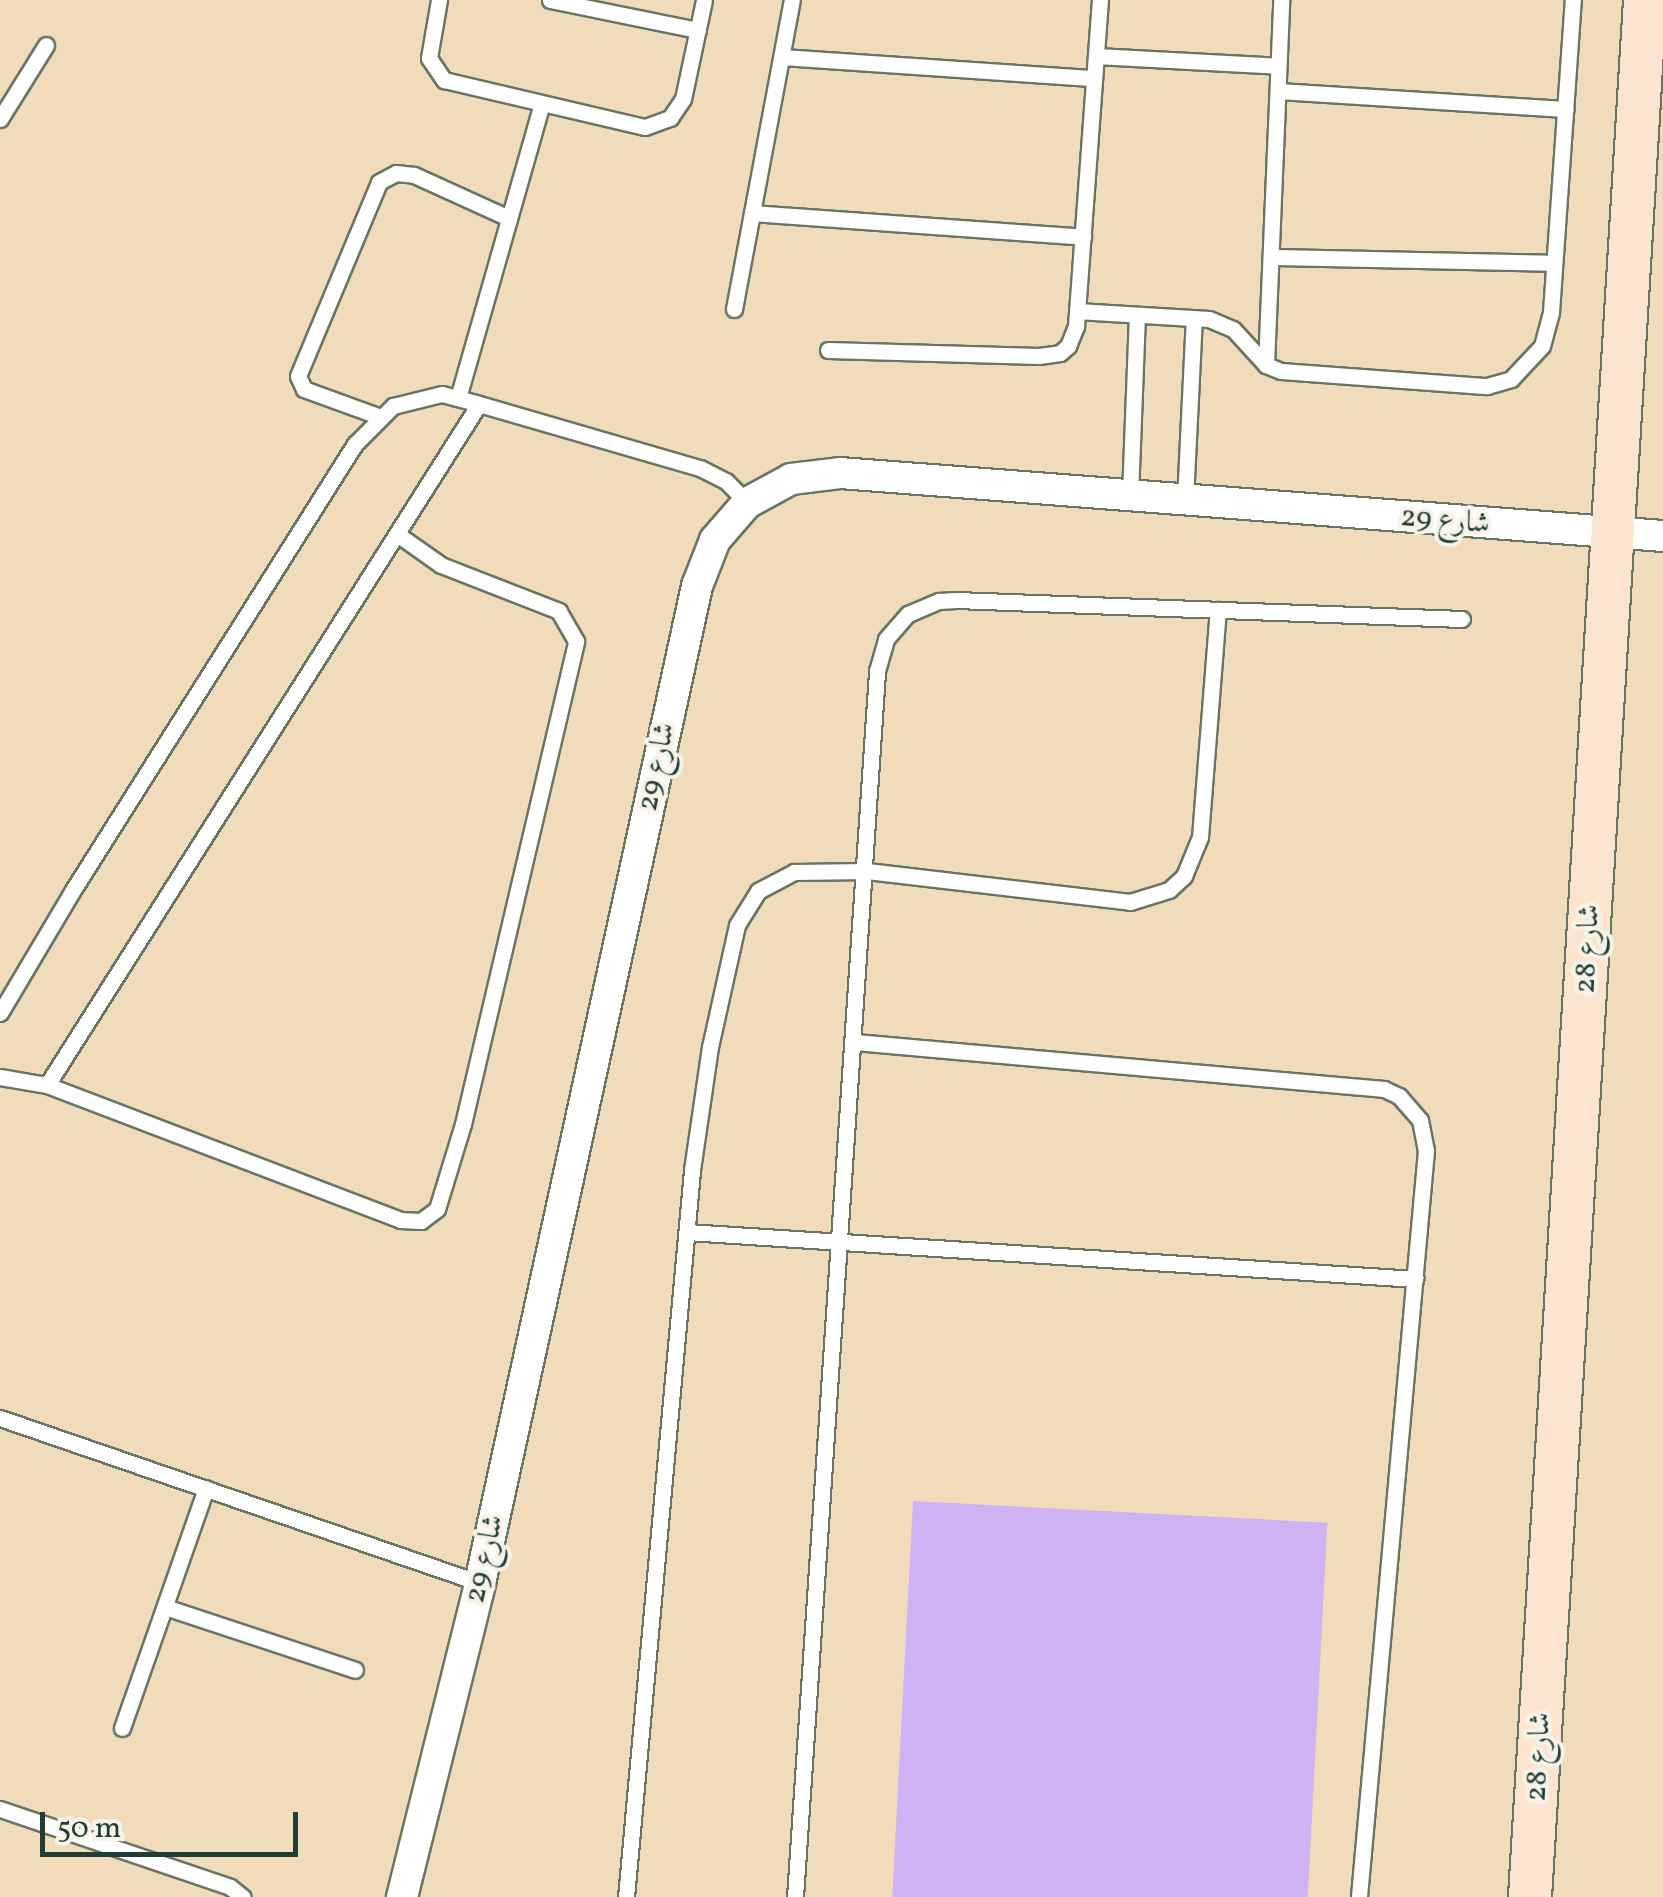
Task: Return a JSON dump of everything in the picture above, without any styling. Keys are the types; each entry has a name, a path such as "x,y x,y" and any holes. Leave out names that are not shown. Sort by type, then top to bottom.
{"street":[{"name":"شارع 28","path":"1530,1897 1637,535 1645,0"},
{"name":"شارع 28","path":"1550,1897 1663,86"},
{"name":"شارع 29","path":"402,1897 480,1583 697,586 715,540 747,504 790,480 840,473 1637,535"}],"lane":[{"path":"438,0 428,49 436,74 453,84 645,127 661,123 683,99 704,0"},
{"path":"550,0 698,30"},
{"path":"734,309 792,0"},
{"path":"828,350 1050,356 1060,353 1074,337 1100,0"},
{"path":"1266,365 1281,0"},
{"path":"1077,311 1194,318 1233,330 1266,365 1318,374 1500,384 1522,372 1542,346 1551,312 1573,0"},
{"path":"0,120 46,45"},
{"path":"1096,56 1278,66"},
{"path":"782,57 1094,78"},
{"path":"1278,91 1565,110"},
{"path":"458,398 542,104"},
{"path":"378,416 304,389 298,376 379,182 405,172 509,218"},
{"path":"752,213 1083,236"},
{"path":"1270,257 1554,264"},
{"path":"1130,496 1137,315"},
{"path":"1185,500 1194,318"},
{"path":"0,1014 258,595 378,416 393,406 427,395 458,398 700,468 726,481 747,504"},
{"path":"47,1086 479,404"},
{"path":"0,1077 47,1086 400,1220 421,1221 437,1209 463,1124 576,641 559,611 441,565 396,534"},
{"path":"794,1897 842,1242 877,671 886,639 908,614 939,601 956,600 1462,618"},
{"path":"626,1897 686,1232 710,1047 737,925 758,891 794,872 867,871 1130,902 1169,890 1184,876 1200,836 1218,610"},
{"path":"855,1042 1384,1089 1412,1107 1425,1134 1360,1897"},
{"path":"686,1232 1415,1279"},
{"path":"0,1418 480,1583"},
{"path":"122,1728 206,1488"},
{"path":"165,1607 355,1670"},
{"path":"0,1810 230,1887 243,1897"}],"building":[{"path":"913,1501 1327,1523 1308,1897 892,1897"}]}
